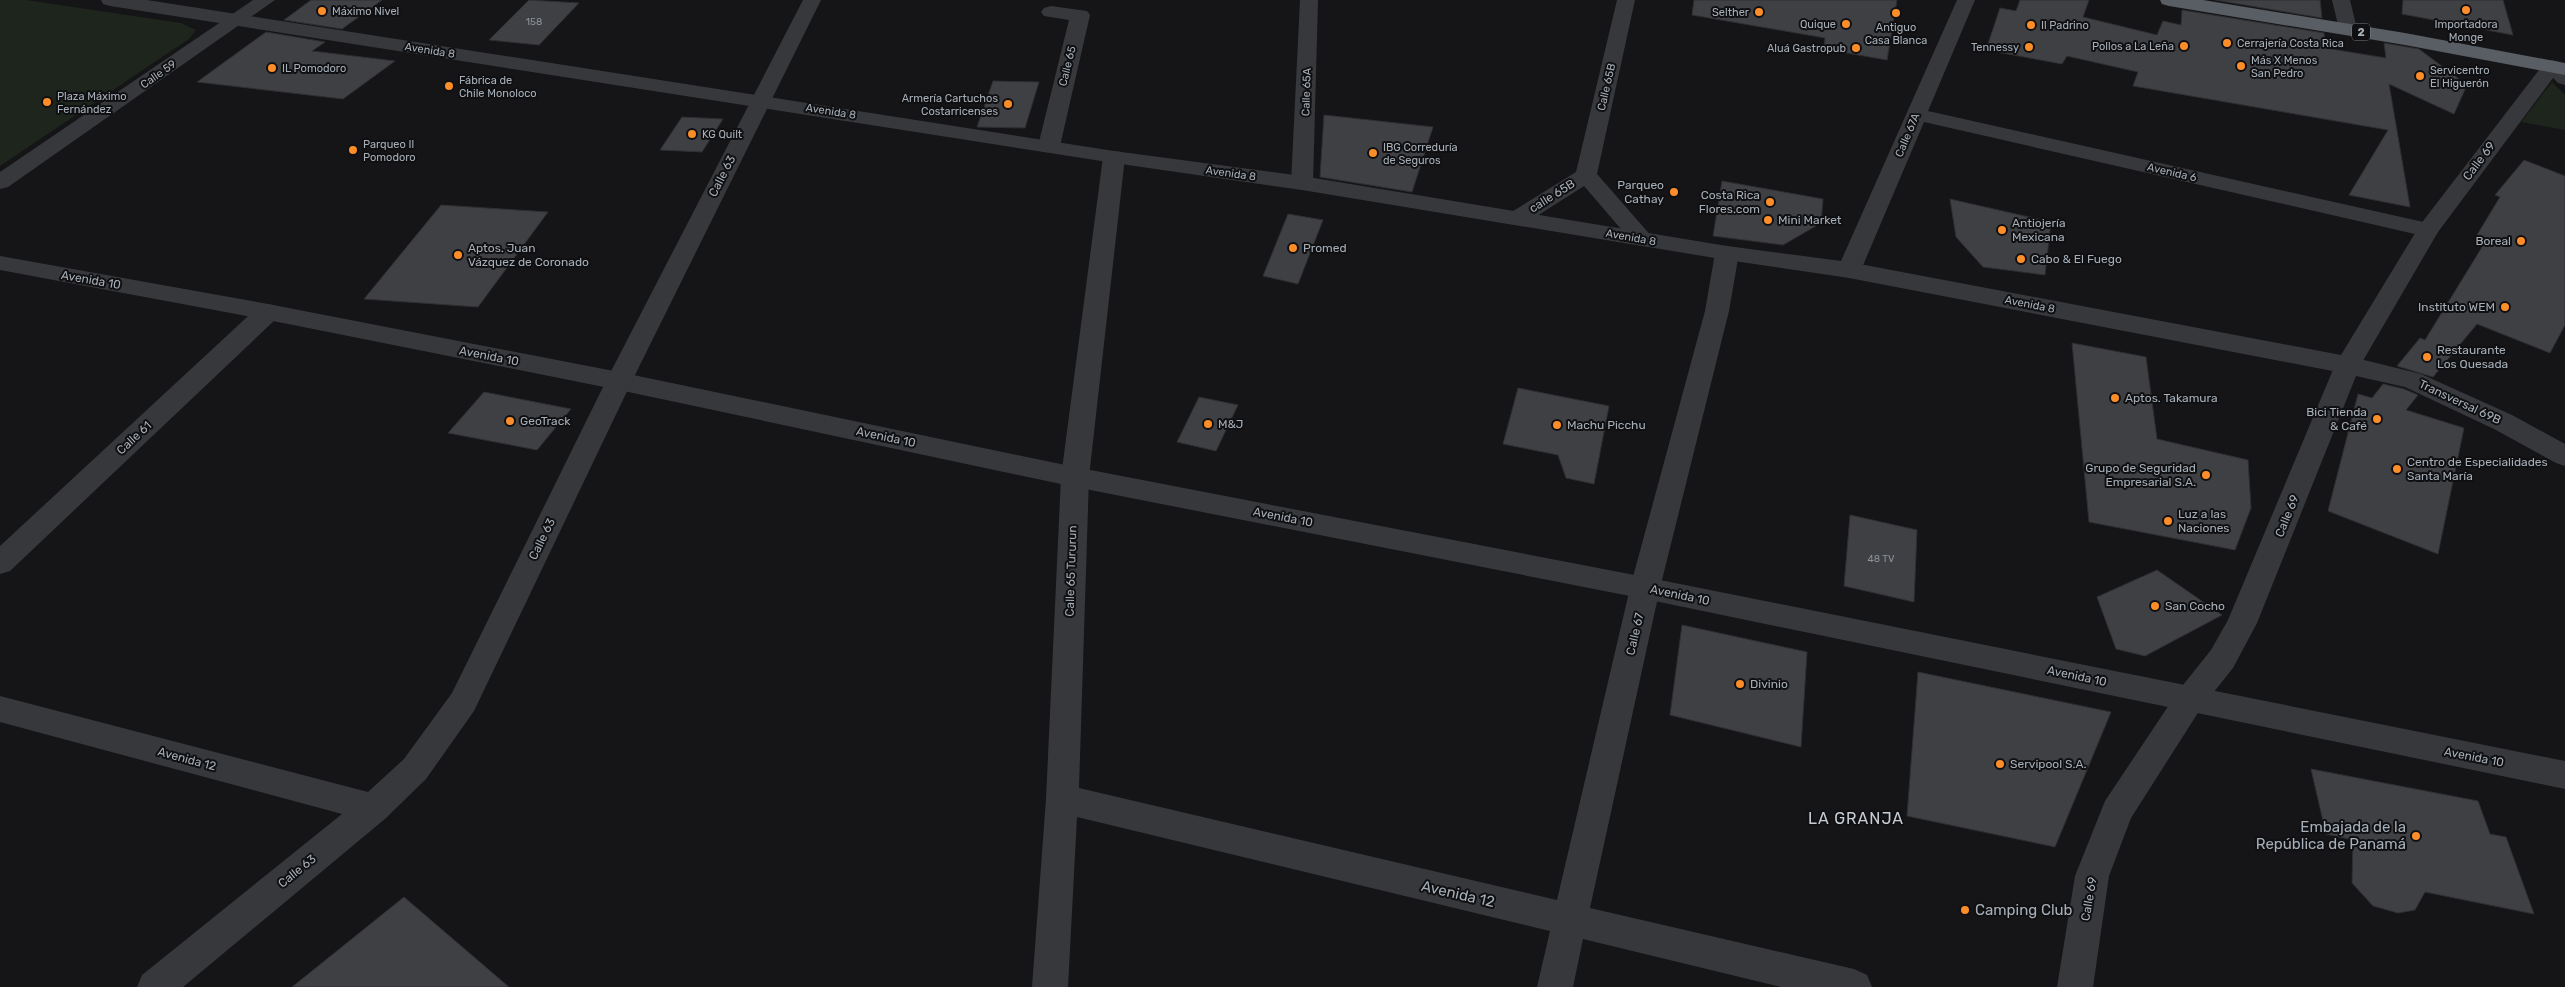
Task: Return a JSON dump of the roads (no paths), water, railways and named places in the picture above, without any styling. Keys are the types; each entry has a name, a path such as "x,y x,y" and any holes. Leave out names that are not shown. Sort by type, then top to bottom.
{"highway":[{"name":"2","path":"2169,0 2347,29 2561,72"}],"street":[{"name":"Avenida 8","path":"110,0 760,100 1114,157 1302,183 1726,253 1849,270 2348,365"},
{"name":"Calle 59","path":"0,182 266,0"},
{"name":"Calle 63","path":"155,987 374,808 415,769 463,702 619,381 812,0"},
{"name":"Calle 65A","path":"1302,183 1309,0"},
{"name":"Calle 65B","path":"1586,175 1626,0"},
{"name":"Calle 67A","path":"1849,270 1966,0"},
{"path":"2341,0 2347,29"},
{"name":"Calle 65","path":"1049,146 1080,15 1051,12"},
{"name":"Calle 69","path":"2075,987 2092,876 2114,820 2190,699 2222,659 2242,622 2348,365 2428,230 2561,72"},
{"name":"Avenida 6","path":"1916,114 2428,230"},
{"name":"Calle 65 Tururun","path":"1050,987 1062,799 1075,477 1114,157"},
{"name":"calle 65B","path":"1518,218 1586,175"},
{"path":"1586,175 1641,238"},
{"name":"Calle 67","path":"1555,987 1645,588 1717,312 1726,253"},
{"name":"Avenida 10","path":"0,263 268,312 619,381 1075,477 1645,588 2565,775"},
{"name":"Calle 61","path":"0,563 268,312"},
{"name":"Transversal 69B","path":"2348,365 2412,380 2503,422 2565,456"},
{"name":"Avenida 12","path":"0,709 374,808"},
{"name":"Avenida 12","path":"1062,799 1854,987"}],"place":[{"name":"Importadora Monge","path":"2466,10"},
{"name":"Máximo Nivel","path":"322,11"},
{"name":"Selther","path":"1759,12"},
{"name":"Antiguo Casa Blanca","path":"1896,13"},
{"name":"Quique","path":"1846,24"},
{"name":"Il Padrino","path":"2031,25"},
{"name":"Cerrajería Costa Rica","path":"2227,43"},
{"name":"Pollos a La Leña","path":"2184,46"},
{"name":"Tennessy","path":"2029,47"},
{"name":"Aluá Gastropub","path":"1856,48"},
{"name":"Más X Menos San Pedro","path":"2241,66"},
{"name":"IL Pomodoro","path":"272,68"},
{"name":"Servicentro El Higuerón","path":"2420,76"},
{"name":"Fábrica de Chile Monoloco","path":"449,86"},
{"name":"Plaza Máximo Fernández","path":"47,102"},
{"name":"Armería Cartuchos Costarricenses","path":"1008,104"},
{"name":"KG Quilt","path":"692,134"},
{"name":"Parqueo Il Pomodoro","path":"353,150"},
{"name":"IBG Correduría de Seguros","path":"1373,153"},
{"name":"Parqueo Cathay","path":"1674,192"},
{"name":"Costa Rica Flores.com","path":"1770,202"},
{"name":"Mini Market","path":"1768,220"},
{"name":"Antiojería Mexicana","path":"2002,230"},
{"name":"Boreal","path":"2521,241"},
{"name":"Promed","path":"1293,248"},
{"name":"Aptos. Juan Vázquez de Coronado","path":"458,255"},
{"name":"Cabo & El Fuego","path":"2021,259"},
{"name":"Instituto WEM","path":"2505,307"},
{"name":"Restaurante Los Quesada","path":"2427,357"},
{"name":"Aptos. Takamura","path":"2115,398"},
{"name":"Bici Tienda & Café","path":"2377,419"},
{"name":"GeoTrack","path":"510,421"},
{"name":"M&J","path":"1208,424"},
{"name":"Machu Picchu","path":"1557,425"},
{"name":"Centro de Especialidades Santa María","path":"2397,469"},
{"name":"Grupo de Seguridad Empresarial S.A.","path":"2206,475"},
{"name":"Luz a las Naciones","path":"2168,521"},
{"name":"San Cocho","path":"2155,606"},
{"name":"Divinio","path":"1740,684"},
{"name":"Servipool S.A.","path":"2000,764"},
{"name":"Embajada de la República de Panamá","path":"2416,836"},
{"name":"Camping Club","path":"1965,910"}],"district":[{"name":"LA GRANJA","path":"1856,818"}]}
